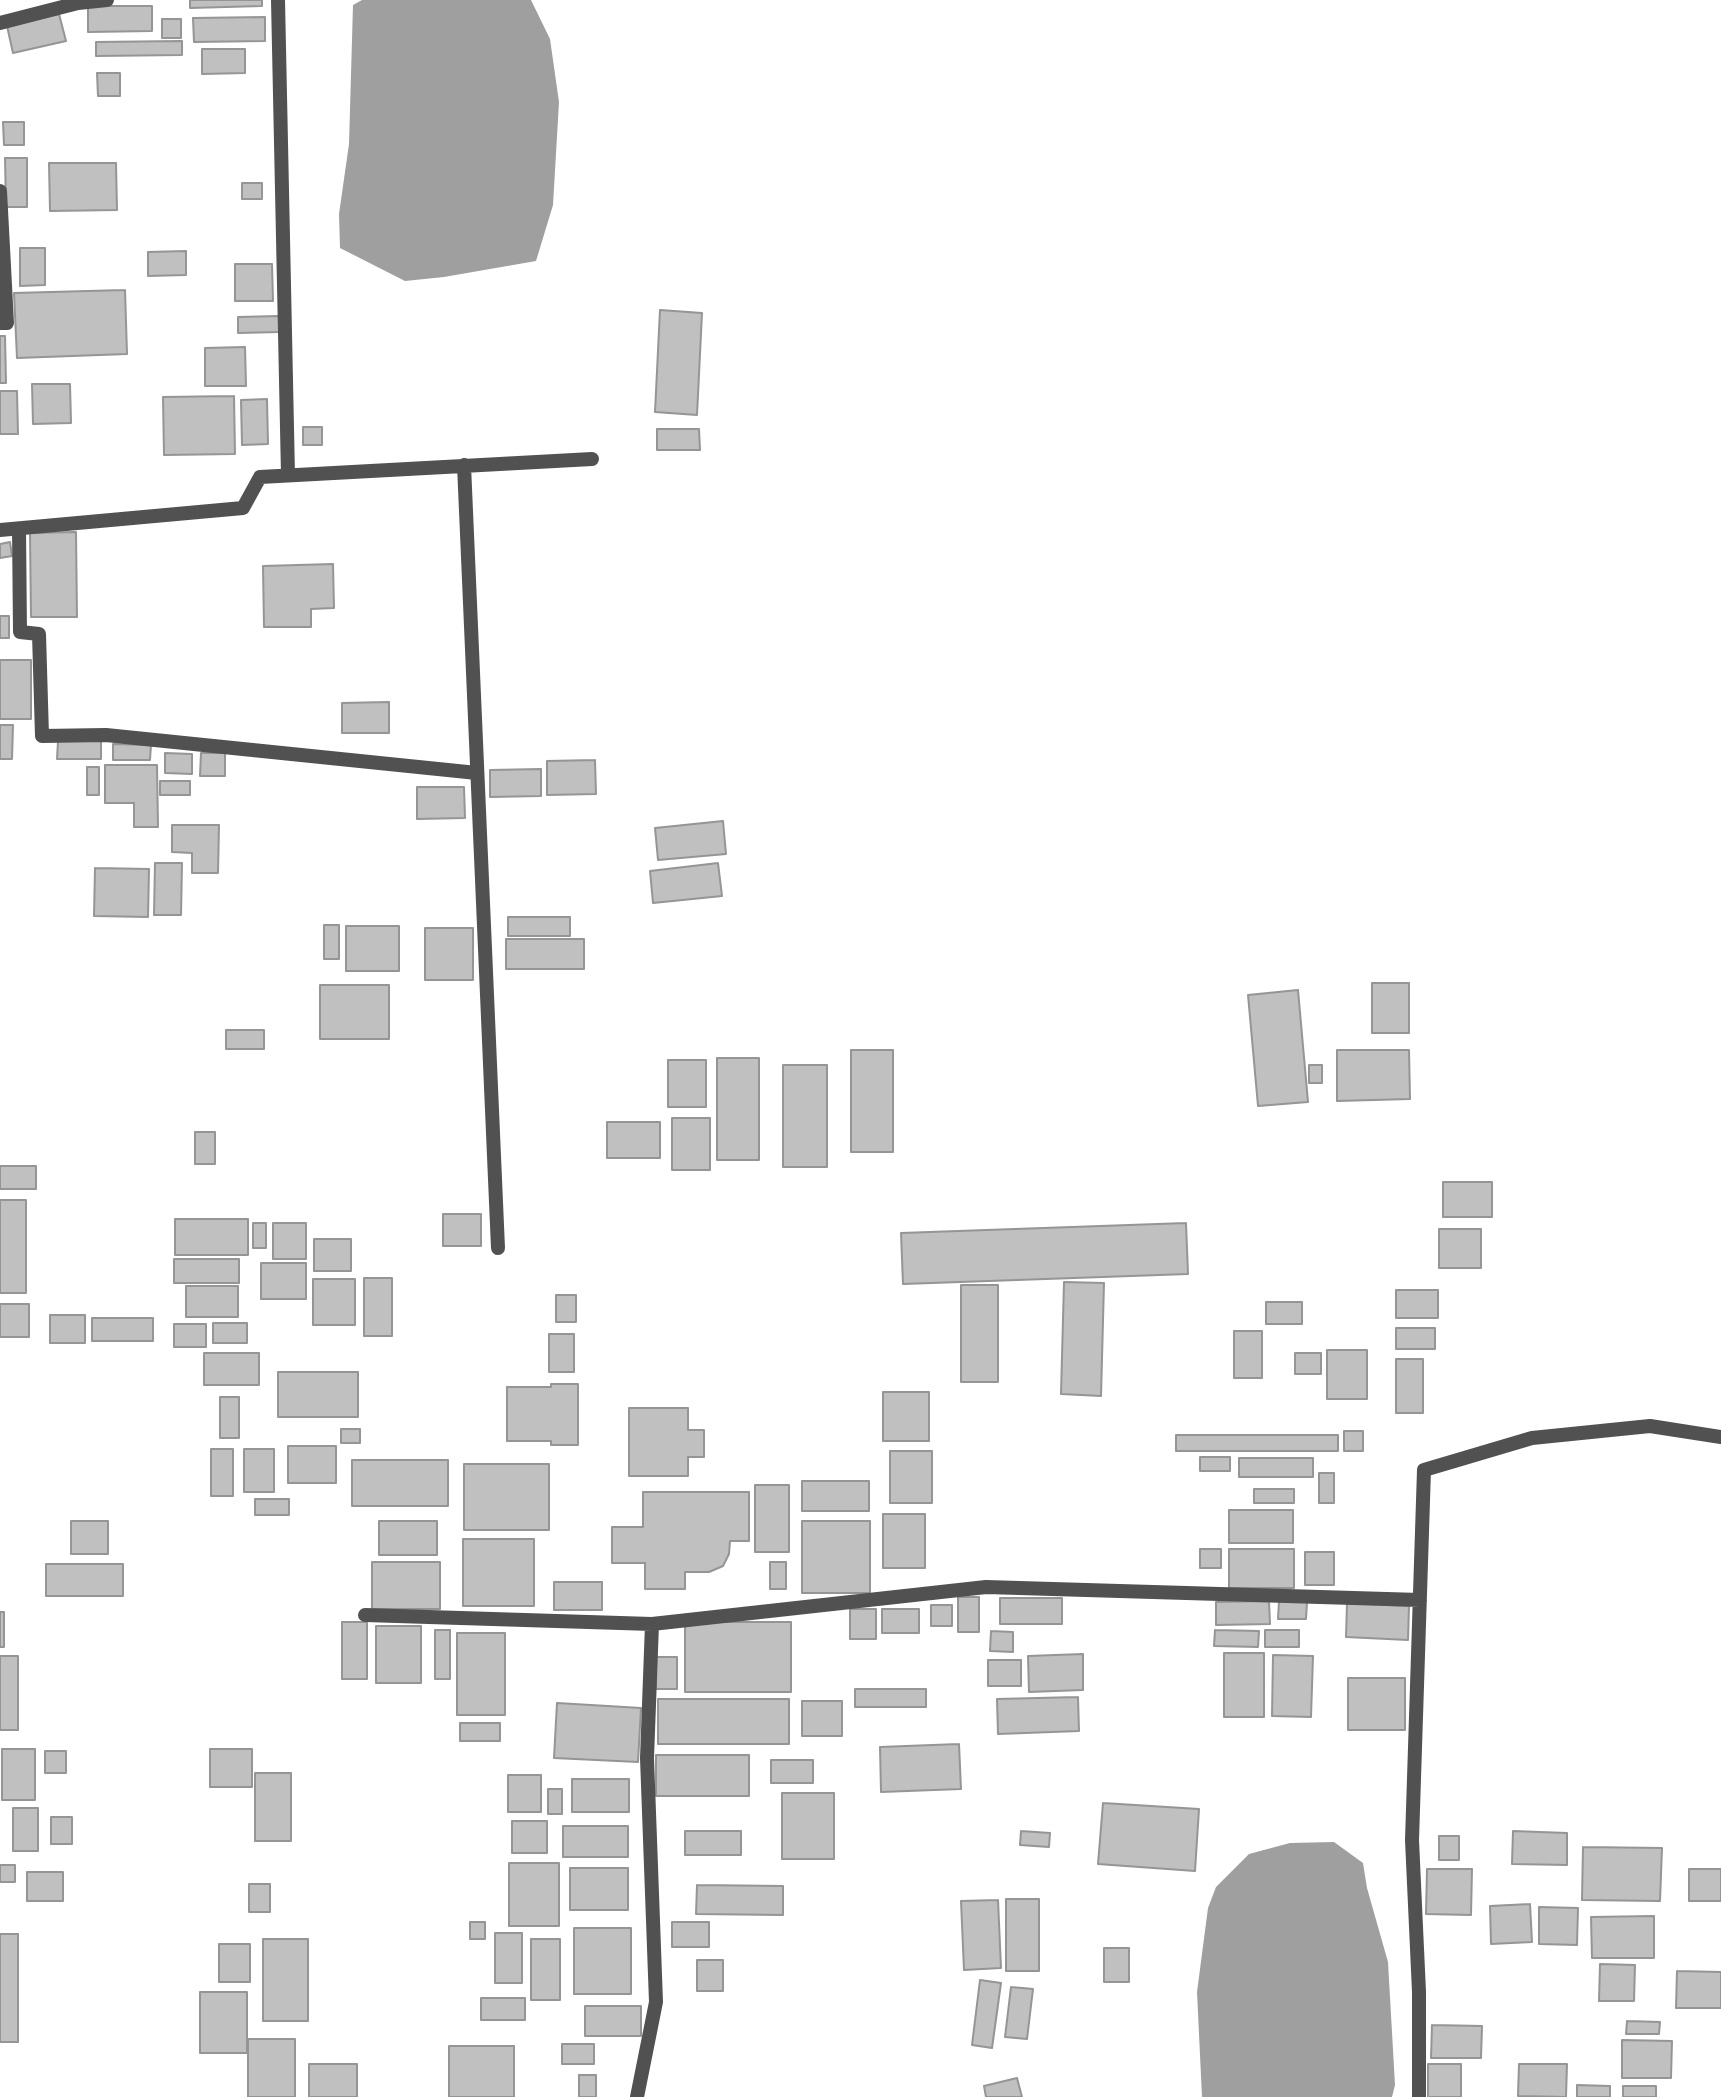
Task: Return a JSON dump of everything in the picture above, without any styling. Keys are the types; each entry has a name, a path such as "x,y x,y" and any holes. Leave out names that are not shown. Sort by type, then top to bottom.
{"street":[{"path":"0,23 78,3 107,0"},
{"path":"278,0 289,475"},
{"path":"0,191 7,323 0,323"},
{"path":"0,530 243,508 260,477 592,459"},
{"path":"464,466 498,1248"},
{"path":"19,529 20,632 39,634 42,736 106,735 477,773"},
{"path":"1419,2097 1419,1992 1412,1840 1424,1470 1532,1438 1650,1426 1721,1437"},
{"path":"365,1615 652,1624 986,1587 1420,1600"},
{"path":"636,2097 656,2003 647,1758 652,1624"}],"shaded area":[{"path":"362,0 531,0 550,39 559,102 553,205 536,261 405,281 340,248 339,214 349,144 353,5"},
{"path":"1334,1842 1363,1863 1367,1888 1388,1962 1395,2085 1392,2097 1202,2097 1197,1992 1208,1908 1216,1887 1249,1854 1290,1843"}],"building":[{"path":"190,0 262,0 262,6 190,8"},
{"path":"88,6 152,6 152,31 88,32"},
{"path":"59,14 66,41 13,53 7,26"},
{"path":"265,17 265,41 194,42 193,18"},
{"path":"162,19 181,19 181,38 162,38"},
{"path":"182,41 182,55 96,56 96,42"},
{"path":"202,49 245,49 245,73 202,74"},
{"path":"97,73 120,73 120,96 98,96"},
{"path":"3,122 24,122 24,145 4,145"},
{"path":"5,158 27,158 27,207 6,207"},
{"path":"49,163 116,163 117,210 50,211"},
{"path":"242,183 262,183 262,199 242,199"},
{"path":"20,248 45,248 45,285 20,286"},
{"path":"186,251 186,275 148,276 148,252"},
{"path":"235,264 272,264 273,301 235,301"},
{"path":"125,290 127,354 17,358 14,293"},
{"path":"660,310 702,313 697,415 655,412"},
{"path":"279,316 279,332 238,333 238,317"},
{"path":"0,336 5,336 6,383 0,383"},
{"path":"245,347 246,386 205,386 205,348"},
{"path":"32,384 70,384 71,423 33,424"},
{"path":"0,391 17,391 18,434 0,434"},
{"path":"234,396 235,454 164,455 163,397"},
{"path":"267,399 268,444 242,445 241,400"},
{"path":"303,427 322,427 322,445 303,445"},
{"path":"657,429 699,429 700,450 657,450"},
{"path":"76,532 77,617 31,617 30,533"},
{"path":"10,542 12,556 0,558 0,544"},
{"path":"333,564 334,608 311,609 311,627 264,627 263,566"},
{"path":"0,616 9,616 9,638 0,638"},
{"path":"0,660 31,660 31,719 0,719"},
{"path":"389,702 389,733 342,733 342,703"},
{"path":"0,725 13,725 12,759 0,759"},
{"path":"58,741 101,741 101,759 57,759"},
{"path":"113,744 151,745 150,760 113,760"},
{"path":"165,753 192,754 192,774 165,773"},
{"path":"201,753 225,753 225,776 200,776"},
{"path":"595,760 596,794 547,795 547,761"},
{"path":"105,765 157,765 158,827 134,827 134,803 105,803"},
{"path":"87,767 99,767 99,795 87,795"},
{"path":"541,769 541,796 490,797 490,770"},
{"path":"160,781 190,781 190,795 160,795"},
{"path":"417,787 464,787 465,818 417,819"},
{"path":"723,821 726,854 658,860 655,828"},
{"path":"172,825 219,825 218,873 192,873 192,853 172,852"},
{"path":"155,863 182,863 181,915 154,915"},
{"path":"718,863 722,896 653,903 650,871"},
{"path":"95,868 149,869 148,917 94,916"},
{"path":"508,917 570,917 570,936 508,936"},
{"path":"324,925 339,925 339,959 324,959"},
{"path":"346,926 399,926 399,971 346,971"},
{"path":"425,928 473,928 473,980 425,980"},
{"path":"506,939 584,939 584,969 506,969"},
{"path":"1372,983 1409,983 1409,1033 1372,1033"},
{"path":"320,985 389,985 389,1039 320,1039"},
{"path":"1298,990 1308,1102 1258,1106 1248,995"},
{"path":"226,1030 264,1030 264,1049 226,1049"},
{"path":"851,1050 893,1050 893,1152 851,1152"},
{"path":"1337,1050 1409,1050 1410,1099 1337,1101"},
{"path":"717,1058 759,1058 759,1160 717,1160"},
{"path":"668,1060 706,1060 706,1107 668,1107"},
{"path":"783,1065 827,1065 827,1167 783,1167"},
{"path":"1309,1065 1322,1065 1322,1083 1309,1083"},
{"path":"672,1118 710,1118 710,1170 672,1170"},
{"path":"607,1122 660,1122 660,1158 607,1158"},
{"path":"195,1132 215,1132 215,1164 195,1164"},
{"path":"0,1166 36,1166 36,1189 0,1189"},
{"path":"1443,1182 1492,1182 1492,1217 1443,1217"},
{"path":"0,1200 26,1200 26,1293 0,1293"},
{"path":"443,1214 481,1214 481,1246 443,1246"},
{"path":"175,1219 248,1219 248,1255 175,1255"},
{"path":"253,1223 266,1223 266,1248 253,1248"},
{"path":"273,1223 306,1223 306,1259 273,1259"},
{"path":"1186,1223 1188,1274 903,1284 901,1233"},
{"path":"1439,1229 1481,1229 1481,1268 1439,1268"},
{"path":"314,1239 351,1239 351,1271 314,1271"},
{"path":"174,1259 239,1259 239,1283 174,1283"},
{"path":"261,1263 306,1263 306,1299 261,1299"},
{"path":"364,1278 392,1278 392,1336 364,1336"},
{"path":"313,1279 355,1279 355,1325 313,1325"},
{"path":"1064,1282 1104,1283 1101,1396 1061,1394"},
{"path":"961,1285 998,1285 998,1382 961,1382"},
{"path":"186,1286 238,1286 238,1317 186,1317"},
{"path":"1396,1290 1438,1290 1438,1318 1396,1318"},
{"path":"556,1295 576,1295 576,1322 556,1322"},
{"path":"1266,1302 1302,1302 1302,1324 1266,1324"},
{"path":"0,1304 29,1304 29,1337 0,1337"},
{"path":"50,1315 85,1315 85,1343 50,1343"},
{"path":"92,1318 153,1318 153,1341 92,1341"},
{"path":"213,1323 247,1323 247,1343 213,1343"},
{"path":"174,1324 206,1324 206,1347 174,1347"},
{"path":"1396,1328 1435,1328 1435,1349 1396,1349"},
{"path":"1234,1331 1262,1331 1262,1378 1234,1378"},
{"path":"549,1334 574,1334 574,1372 549,1372"},
{"path":"1327,1350 1367,1350 1367,1399 1327,1399"},
{"path":"204,1353 259,1353 259,1385 204,1385"},
{"path":"1295,1353 1321,1353 1321,1374 1295,1374"},
{"path":"1396,1359 1423,1359 1423,1413 1396,1413"},
{"path":"278,1372 358,1372 358,1417 278,1417"},
{"path":"551,1384 578,1384 578,1445 551,1445 551,1441 507,1441 507,1387 551,1387"},
{"path":"883,1392 929,1392 929,1441 883,1441"},
{"path":"220,1397 239,1397 239,1438 220,1438"},
{"path":"629,1408 688,1408 688,1430 704,1430 704,1457 688,1457 688,1476 629,1476"},
{"path":"341,1429 360,1429 360,1443 341,1443"},
{"path":"1344,1431 1363,1431 1363,1451 1344,1451"},
{"path":"1176,1435 1338,1435 1338,1451 1176,1451"},
{"path":"288,1446 336,1446 336,1483 288,1483"},
{"path":"211,1449 233,1449 233,1496 211,1496"},
{"path":"244,1449 274,1449 274,1492 244,1492"},
{"path":"890,1451 932,1451 932,1503 890,1503"},
{"path":"1200,1457 1230,1457 1230,1471 1200,1471"},
{"path":"1239,1458 1313,1458 1313,1477 1239,1477"},
{"path":"352,1460 448,1460 448,1506 352,1506"},
{"path":"464,1464 549,1464 549,1530 464,1530"},
{"path":"1319,1473 1334,1473 1334,1503 1319,1503"},
{"path":"802,1481 869,1481 869,1511 802,1511"},
{"path":"755,1485 789,1485 789,1552 755,1552"},
{"path":"1254,1489 1294,1489 1294,1503 1254,1503"},
{"path":"643,1492 749,1492 749,1541 730,1541 729,1554 723,1566 709,1572 685,1572 685,1589 645,1589 645,1563 612,1563 612,1527 643,1527"},
{"path":"255,1499 289,1499 289,1515 255,1515"},
{"path":"1229,1510 1293,1510 1293,1543 1229,1543"},
{"path":"883,1514 925,1514 925,1568 883,1568"},
{"path":"71,1521 108,1521 108,1554 71,1554"},
{"path":"379,1521 437,1521 437,1555 379,1555"},
{"path":"802,1521 870,1521 870,1593 802,1593"},
{"path":"463,1539 534,1539 534,1606 463,1606"},
{"path":"1200,1549 1221,1549 1221,1568 1200,1568"},
{"path":"1229,1549 1294,1549 1294,1588 1229,1588"},
{"path":"1305,1552 1334,1552 1334,1585 1305,1585"},
{"path":"372,1562 440,1562 440,1609 372,1609"},
{"path":"770,1562 786,1562 786,1589 770,1589"},
{"path":"46,1564 123,1564 123,1596 46,1596"},
{"path":"554,1582 602,1582 602,1610 554,1610"},
{"path":"958,1597 979,1597 979,1632 958,1632"},
{"path":"1000,1598 1062,1598 1062,1624 1000,1624"},
{"path":"1269,1601 1270,1624 1216,1625 1216,1602"},
{"path":"1279,1601 1307,1602 1306,1619 1278,1619"},
{"path":"1347,1603 1409,1606 1408,1640 1346,1637"},
{"path":"931,1605 952,1605 952,1626 931,1626"},
{"path":"850,1609 876,1609 876,1639 850,1639"},
{"path":"882,1609 919,1609 919,1633 882,1633"},
{"path":"0,1612 4,1612 4,1647 0,1647"},
{"path":"342,1622 367,1622 367,1679 342,1679"},
{"path":"685,1622 791,1622 791,1692 685,1692"},
{"path":"376,1626 421,1626 421,1683 376,1683"},
{"path":"435,1630 450,1630 450,1679 435,1679"},
{"path":"1215,1630 1259,1631 1258,1647 1214,1646"},
{"path":"1265,1630 1299,1630 1299,1647 1265,1647"},
{"path":"991,1631 1013,1632 1013,1652 990,1651"},
{"path":"457,1633 505,1633 505,1715 457,1715"},
{"path":"1224,1653 1264,1653 1264,1717 1224,1717"},
{"path":"1083,1654 1083,1690 1029,1692 1028,1656"},
{"path":"1273,1655 1313,1656 1311,1717 1272,1716"},
{"path":"0,1656 18,1656 18,1730 0,1730"},
{"path":"656,1657 677,1657 677,1689 656,1689"},
{"path":"988,1660 1021,1660 1021,1686 988,1686"},
{"path":"1348,1678 1405,1678 1405,1730 1348,1730"},
{"path":"855,1689 926,1689 926,1707 855,1707"},
{"path":"1078,1697 1079,1731 998,1734 997,1699"},
{"path":"658,1699 789,1699 789,1744 658,1744"},
{"path":"802,1701 842,1701 842,1736 802,1736"},
{"path":"557,1703 641,1708 638,1762 554,1758"},
{"path":"460,1723 500,1723 500,1741 460,1741"},
{"path":"959,1744 961,1789 881,1792 880,1747"},
{"path":"2,1749 35,1749 35,1800 2,1800"},
{"path":"210,1749 252,1749 252,1787 210,1787"},
{"path":"45,1751 66,1751 66,1773 45,1773"},
{"path":"656,1755 749,1755 749,1796 656,1796"},
{"path":"771,1760 813,1760 813,1783 771,1783"},
{"path":"255,1773 291,1773 291,1841 255,1841"},
{"path":"508,1775 541,1775 541,1812 508,1812"},
{"path":"572,1779 629,1779 629,1812 572,1812"},
{"path":"548,1789 562,1789 562,1814 548,1814"},
{"path":"782,1793 834,1793 834,1859 782,1859"},
{"path":"1103,1803 1199,1809 1195,1871 1098,1864"},
{"path":"13,1808 38,1808 38,1851 13,1851"},
{"path":"51,1817 72,1817 72,1844 51,1844"},
{"path":"512,1821 547,1821 547,1853 512,1853"},
{"path":"563,1826 628,1826 628,1857 563,1857"},
{"path":"685,1831 741,1831 741,1855 685,1855"},
{"path":"1021,1831 1050,1833 1049,1847 1020,1845"},
{"path":"1513,1831 1567,1833 1567,1865 1512,1864"},
{"path":"1439,1836 1459,1836 1459,1860 1439,1860"},
{"path":"1583,1847 1662,1848 1660,1901 1582,1900"},
{"path":"509,1863 559,1863 559,1926 509,1926"},
{"path":"0,1865 15,1865 15,1882 0,1882"},
{"path":"570,1868 628,1868 628,1910 570,1910"},
{"path":"1427,1869 1472,1869 1471,1915 1426,1914"},
{"path":"1689,1869 1721,1869 1721,1901 1689,1901"},
{"path":"27,1872 63,1872 63,1901 27,1901"},
{"path":"249,1884 270,1884 270,1912 249,1912"},
{"path":"697,1885 783,1886 783,1915 696,1914"},
{"path":"1006,1899 1039,1899 1039,1971 1006,1971"},
{"path":"998,1900 1001,1968 964,1970 961,1901"},
{"path":"1530,1904 1532,1942 1491,1944 1490,1906"},
{"path":"1539,1907 1578,1908 1577,1945 1539,1944"},
{"path":"1654,1916 1654,1958 1592,1958 1591,1917"},
{"path":"470,1922 485,1922 485,1939 470,1939"},
{"path":"672,1922 709,1922 709,1947 672,1947"},
{"path":"574,1928 631,1928 631,1994 574,1994"},
{"path":"495,1933 522,1933 522,1983 495,1983"},
{"path":"0,1934 18,1934 18,2042 0,2042"},
{"path":"263,1939 308,1939 308,2021 263,2021"},
{"path":"531,1939 560,1939 560,2000 531,2000"},
{"path":"219,1944 250,1944 250,1982 219,1982"},
{"path":"1104,1948 1129,1948 1129,1982 1104,1982"},
{"path":"697,1960 723,1960 723,1991 697,1991"},
{"path":"1600,1964 1635,1965 1634,2001 1599,2001"},
{"path":"1677,1971 1721,1972 1721,2008 1676,2008"},
{"path":"980,1980 1001,1983 992,2048 972,2045"},
{"path":"1011,1987 1033,1989 1027,2039 1005,2037"},
{"path":"200,1992 247,1992 247,2053 200,2053"},
{"path":"481,1998 525,1998 525,2020 481,2020"},
{"path":"585,2006 641,2006 641,2036 585,2036"},
{"path":"1627,2021 1660,2022 1659,2034 1626,2034"},
{"path":"1432,2025 1482,2026 1481,2058 1431,2058"},
{"path":"248,2039 295,2039 295,2097 248,2097"},
{"path":"1622,2040 1672,2041 1671,2078 1622,2078"},
{"path":"562,2044 594,2044 594,2064 562,2064"},
{"path":"449,2046 514,2046 514,2097 449,2097"},
{"path":"309,2064 357,2064 357,2097 309,2097"},
{"path":"1428,2064 1461,2064 1461,2097 1428,2097"},
{"path":"1519,2064 1567,2064 1566,2097 1518,2096"},
{"path":"579,2075 596,2075 596,2097 579,2097"},
{"path":"1017,2078 1022,2097 986,2097 984,2086"},
{"path":"1577,2085 1610,2086 1610,2097 1577,2097"},
{"path":"1623,2086 1656,2086 1656,2097 1623,2097"}]}
